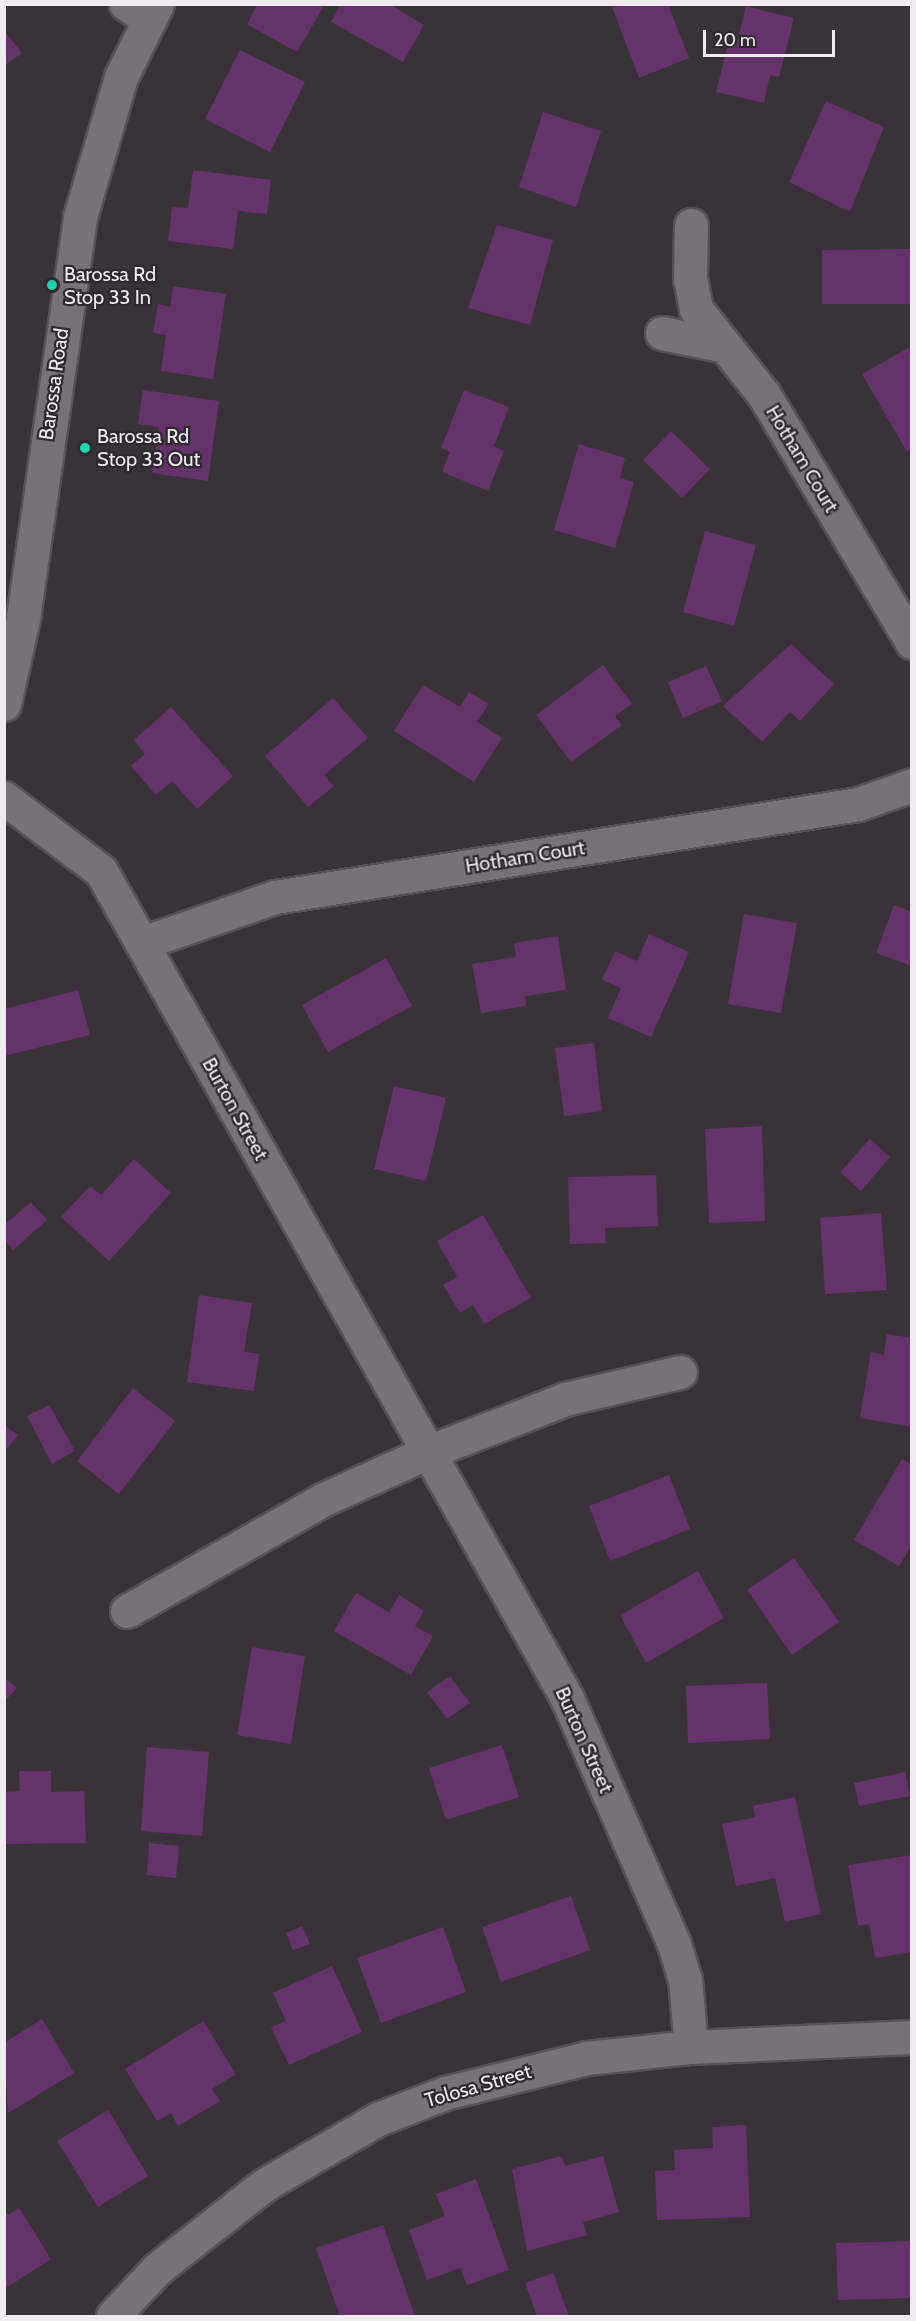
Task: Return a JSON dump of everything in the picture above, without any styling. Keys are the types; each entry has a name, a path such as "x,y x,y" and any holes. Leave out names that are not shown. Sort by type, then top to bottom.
{"street":[{"name":"Barossa Road","path":"4,704 23,618 80,217 99,141 144,9"},
{"name":"Hotham Court","path":"692,225 690,278 696,309 720,345 764,395 912,642"},
{"path":"662,333 720,345"},
{"name":"Hotham Court","path":"142,943 275,897 858,804 912,785"},
{"name":"Burton Street","path":"4,798 101,871 567,1698 674,1944 685,1979 691,2047"},
{"path":"128,1611 324,1499 428,1452 565,1399 680,1372"},
{"name":"Tolosa Street","path":"113,2316 157,2269 210,2225 317,2150 378,2119 515,2073 586,2058 691,2047 912,2037"}],"building":[{"path":"258,4 325,4 297,52 247,24"},
{"path":"341,4 389,4 424,25 403,62 331,22"},
{"path":"611,4 668,4 689,58 639,78"},
{"path":"746,6 794,18 779,77 770,75 764,103 716,92 728,45 736,47"},
{"path":"4,30 22,53 4,66"},
{"path":"240,50 305,82 270,152 205,119"},
{"path":"826,101 884,127 850,212 789,182"},
{"path":"543,112 601,131 576,207 519,187"},
{"path":"193,170 271,180 267,214 238,211 233,249 168,241 172,207 188,208"},
{"path":"497,225 553,240 530,325 468,308"},
{"path":"912,249 912,304 822,304 822,250"},
{"path":"173,286 226,294 213,379 161,371 166,335 153,333 158,304 170,307"},
{"path":"912,346 912,449 907,452 862,374"},
{"path":"143,390 219,401 208,481 152,473 159,427 138,424"},
{"path":"464,390 509,407 494,446 504,451 488,491 442,472 450,452 441,448"},
{"path":"671,431 710,469 682,498 643,460"},
{"path":"579,444 625,458 620,478 634,482 615,548 554,530"},
{"path":"705,531 756,545 734,626 683,612"},
{"path":"791,644 834,684 800,721 790,712 762,742 723,706"},
{"path":"603,665 632,704 615,716 622,725 571,762 536,715"},
{"path":"706,666 722,701 683,718 668,682"},
{"path":"423,685 460,707 469,692 489,704 477,722 502,738 474,782 394,731"},
{"path":"333,698 368,738 324,775 334,786 308,807 265,756"},
{"path":"171,707 233,776 197,809 172,781 156,795 131,766 145,754 134,740"},
{"path":"894,905 912,912 912,966 876,953"},
{"path":"744,914 797,923 781,1013 728,1004"},
{"path":"649,934 689,952 651,1037 608,1018 621,988 602,980 615,951 637,961"},
{"path":"558,936 566,990 525,996 526,1006 481,1013 472,964 516,957 514,943"},
{"path":"386,958 412,1006 328,1052 302,1005"},
{"path":"78,990 90,1035 4,1056 4,1009"},
{"path":"594,1043 602,1111 564,1116 555,1048"},
{"path":"394,1086 446,1098 426,1181 374,1169"},
{"path":"762,1126 765,1221 709,1223 705,1129"},
{"path":"870,1139 890,1157 861,1191 840,1172"},
{"path":"134,1159 171,1193 109,1261 61,1217 90,1186 101,1195"},
{"path":"656,1175 658,1226 605,1228 606,1243 570,1244 568,1177"},
{"path":"31,1202 47,1220 13,1250 4,1240 4,1225"},
{"path":"881,1213 887,1290 825,1294 820,1218"},
{"path":"483,1215 531,1298 484,1324 473,1305 460,1313 443,1285 457,1277 437,1241"},
{"path":"199,1295 252,1303 244,1352 259,1354 254,1391 187,1382"},
{"path":"887,1334 912,1338 912,1427 860,1418 871,1352 884,1355"},
{"path":"133,1388 175,1421 119,1494 77,1461"},
{"path":"49,1405 75,1451 52,1464 27,1416"},
{"path":"4,1425 18,1435 4,1452"},
{"path":"902,1459 912,1465 912,1545 899,1566 854,1540"},
{"path":"669,1475 690,1529 610,1561 589,1506"},
{"path":"794,1558 839,1622 792,1655 747,1590"},
{"path":"698,1571 724,1618 646,1663 620,1615"},
{"path":"356,1593 389,1612 399,1595 424,1611 415,1626 433,1636 411,1675 334,1631"},
{"path":"252,1647 305,1656 291,1744 237,1735"},
{"path":"450,1676 470,1703 447,1719 427,1692"},
{"path":"4,1677 17,1688 4,1702"},
{"path":"767,1683 770,1739 688,1743 686,1686"},
{"path":"502,1745 519,1797 446,1820 429,1768"},
{"path":"147,1747 209,1752 202,1836 141,1831"},
{"path":"19,1771 51,1771 51,1792 84,1791 86,1843 4,1844 4,1792 20,1791"},
{"path":"905,1772 910,1796 859,1806 854,1783"},
{"path":"795,1797 821,1914 785,1922 775,1878 736,1886 722,1824 755,1817 753,1806"},
{"path":"149,1843 179,1846 176,1878 147,1875"},
{"path":"912,1855 912,1952 875,1958 869,1924 858,1926 848,1865"},
{"path":"571,1896 590,1950 501,1982 482,1927"},
{"path":"302,1926 310,1944 293,1950 286,1933"},
{"path":"443,1927 466,1992 381,2023 357,1958"},
{"path":"332,1966 362,2032 289,2065 271,2027 286,2021 273,1993"},
{"path":"42,2019 74,2073 8,2113 4,2043"},
{"path":"203,2021 236,2074 212,2089 220,2101 178,2126 171,2113 157,2121 125,2069"},
{"path":"108,2110 148,2176 98,2207 57,2141"},
{"path":"746,2125 750,2217 657,2220 655,2171 675,2170 674,2150 713,2148 712,2127"},
{"path":"562,2156 565,2166 603,2156 619,2212 583,2222 587,2235 527,2251 512,2169"},
{"path":"476,2179 509,2270 467,2285 460,2268 427,2280 409,2230 445,2216 436,2194"},
{"path":"19,2208 51,2259 4,2289 4,2211 8,2215"},
{"path":"383,2225 415,2316 340,2316 316,2248"},
{"path":"911,2241 912,2298 838,2300 836,2243"},
{"path":"553,2273 569,2316 537,2316 525,2283"}],"place":[{"name":"Barossa Rd Stop 33 In","path":"52,285"},
{"name":"Barossa Rd Stop 33 Out","path":"85,448"}]}
